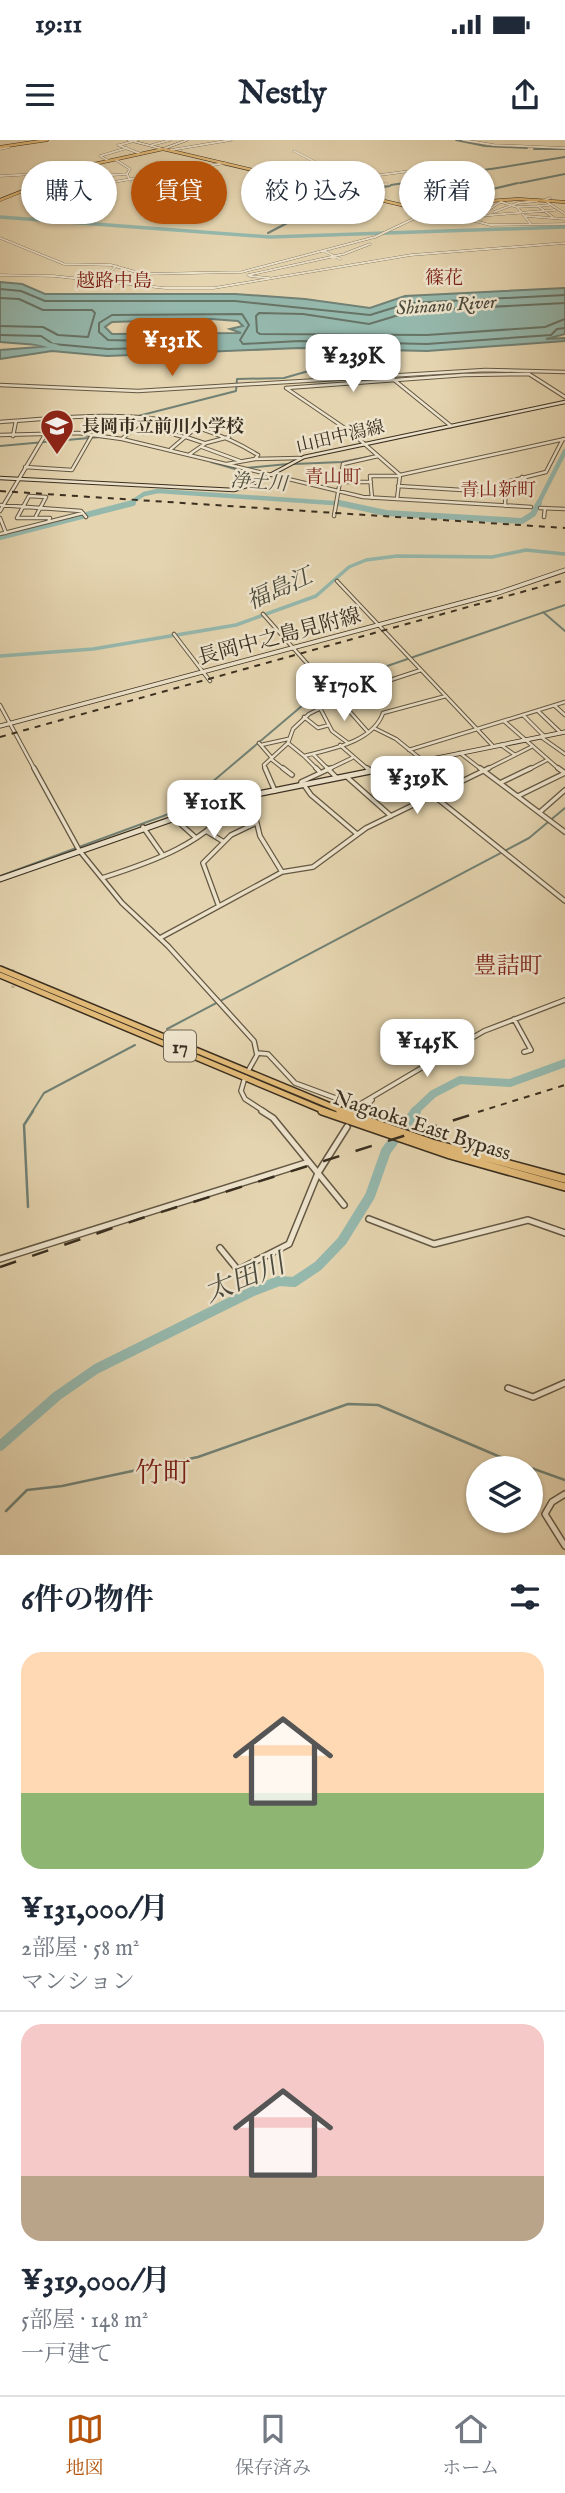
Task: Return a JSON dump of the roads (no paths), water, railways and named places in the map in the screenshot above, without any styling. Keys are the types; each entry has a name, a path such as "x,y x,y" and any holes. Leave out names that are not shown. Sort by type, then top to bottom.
{"highway":[{"path":"0,147 41,140"},
{"path":"0,147 47,140"},
{"path":"109,161 163,149 218,161"},
{"path":"227,163 241,166"},
{"path":"0,200 21,192"},
{"path":"495,201 565,202"},
{"path":"385,202 399,205"},
{"name":"Nagaoka East Bypass","path":"0,969 245,1077"},
{"name":"Nagaoka East Bypass","path":"0,975 245,1077 433,1146 565,1187"},
{"name":"Nagaoka East Bypass","path":"433,1146 565,1179"}],"main road":[{"path":"128,140 163,149 187,140"},
{"name":"山田中潟線","path":"0,478 228,490 254,485 300,458 565,399"},
{"name":"長岡中之島見附線","path":"0,726 498,593 565,570"},
{"path":"0,879 143,827 238,797 563,733"}],"street":[{"path":"135,140 118,145 141,154"},
{"path":"152,145 170,140"},
{"path":"198,140 208,144"},
{"path":"169,150 230,140"},
{"path":"463,140 489,145 565,148"},
{"path":"0,147 9,147"},
{"path":"109,161 100,156 127,148"},
{"path":"294,151 311,161"},
{"path":"116,160 129,168 127,174 130,181 96,185 101,179 99,176 127,174"},
{"path":"0,176 21,175"},
{"path":"495,214 512,206 550,198"},
{"path":"544,200 555,210 565,214"},
{"path":"385,201 393,204"},
{"path":"495,204 500,201 517,207 549,205"},
{"path":"538,206 554,218 555,224"},
{"path":"517,207 530,223"},
{"path":"495,214 555,210"},
{"path":"510,214 514,224"},
{"path":"526,216 565,219"},
{"path":"495,218 497,225"},
{"path":"0,238 61,264 116,266 143,274 242,272 380,235 403,224"},
{"path":"493,224 565,224"},
{"path":"248,275 344,254 370,244 363,240"},
{"path":"0,275 44,275 191,288 234,286 411,255 565,243"},
{"path":"322,250 340,259"},
{"path":"102,282 116,266"},
{"path":"242,272 256,279 278,278"},
{"path":"0,385 138,391 485,370 565,372"},
{"path":"399,476 364,444 286,388 393,379 532,374 565,399"},
{"path":"393,379 451,426"},
{"path":"122,439 146,416"},
{"path":"0,422 146,416 198,425 231,436 258,455 256,459"},
{"path":"62,420 58,429 68,433"},
{"path":"13,436 16,421"},
{"path":"163,431 173,421"},
{"path":"143,433 198,425"},
{"path":"171,449 198,425"},
{"path":"163,431 206,443"},
{"path":"0,435 68,433 122,439 372,498 565,509"},
{"path":"0,511 1,505 45,435"},
{"path":"25,467 72,470 92,435"},
{"path":"190,454 206,443 231,436"},
{"path":"372,498 370,476 399,476 564,439"},
{"path":"505,506 506,482 546,472 564,439"},
{"path":"200,446 240,461"},
{"path":"334,516 335,491 344,463 377,456"},
{"path":"225,465 256,459 300,458"},
{"path":"397,499 399,476"},
{"path":"398,486 528,493 528,482 522,478"},
{"path":"340,482 371,482"},
{"path":"36,516 46,497 29,496 17,518 50,518 48,522"},
{"path":"0,534 84,515 1,505"},
{"path":"544,517 545,508"},
{"path":"0,519 6,533"},
{"path":"337,581 494,746"},
{"path":"265,615 367,731"},
{"path":"175,636 209,681"},
{"path":"275,790 264,765 288,741 304,717 338,698 421,670"},
{"path":"304,756 348,743 374,728 383,713 446,696"},
{"path":"409,750 565,702"},
{"path":"0,705 79,850 122,903 160,938 252,1037 257,1053 245,1077 243,1097 273,1118 344,1205"},
{"path":"555,706 565,715"},
{"path":"320,708 334,733 348,743"},
{"path":"538,711 563,733"},
{"path":"523,715 565,754"},
{"path":"304,717 318,728 329,725"},
{"path":"504,721 531,747 565,773 518,796"},
{"path":"374,728 422,760"},
{"path":"292,775 272,759 260,744 288,741 319,771"},
{"path":"340,745 352,758 364,762 370,770"},
{"path":"501,745 515,755"},
{"path":"160,938 193,922 218,904 282,872 313,867 357,834 531,747"},
{"path":"460,752 564,828"},
{"path":"313,754 337,778"},
{"path":"352,758 300,782 311,795 357,834"},
{"path":"500,783 547,760"},
{"path":"396,765 565,901"},
{"path":"301,772 307,778"},
{"path":"348,775 345,778 391,816"},
{"path":"539,812 565,790"},
{"path":"250,795 254,824 262,846 282,872"},
{"path":"102,878 138,867 195,838 226,818 238,797"},
{"path":"173,817 195,838"},
{"path":"218,904 210,876 203,866 234,830 254,824"},
{"path":"143,827 162,854"},
{"path":"206,831 224,842"},
{"path":"257,1053 268,1054 295,1083 357,1106 484,1031 565,1000"},
{"path":"514,1019 531,1050 524,1052"},
{"path":"359,1117 378,1095"},
{"path":"220,1248 238,1270 289,1244 318,1173 347,1127"},
{"path":"0,1259 309,1162"},
{"path":"369,1219 434,1244 528,1220 565,1233"},
{"path":"508,1388 533,1396 565,1384"},
{"path":"565,1494 552,1502 545,1514 565,1546"}],"water":[{"path":"0,282 22,284 45,294 235,294 305,299 370,308 405,296 565,288 565,334 546,339 565,338 565,341 427,351 299,348 107,356 52,351 0,359 0,350 51,346 0,342","holes":["211,319 238,321 243,326 230,329 241,333 112,334 105,327 112,322"]}],"waterway":[{"path":"456,140 485,146 527,148"},
{"path":"534,149 565,149"},
{"path":"495,168 565,157"},
{"path":"520,183 565,174"},
{"path":"495,188 518,183"},
{"path":"391,185 399,184"},
{"path":"385,187 390,186"},
{"path":"0,217 270,237 565,227"},
{"path":"268,233 285,224"},
{"name":"Shinano River","path":"25,339 57,347"},
{"path":"138,416 236,391 237,379 284,378 319,368 337,348"},
{"path":"0,446 100,437"},
{"name":"浄土川","path":"538,504 565,451"},
{"path":"294,464 342,462 373,456"},
{"path":"211,462 235,469 288,464"},
{"name":"浄土川","path":"129,504 144,494 158,491 342,504"},
{"name":"浄土川","path":"0,537 133,503"},
{"name":"浄土川","path":"342,504 386,513 522,521 533,514 539,503"},
{"name":"浄土川","path":"342,504 347,504"},
{"name":"福島江","path":"0,656 93,649 236,625 316,596 349,567 366,560 397,556 492,557 526,550 565,554"},
{"path":"543,612 565,605"},
{"path":"0,876 166,815 198,794 323,688 543,612"},
{"path":"543,612 565,631"},
{"path":"167,1029 529,838 565,808"},
{"path":"32,1112 44,1093 135,1045"},
{"name":"太田川","path":"414,1112 433,1094 460,1080 510,1083 565,1063"},
{"path":"28,1207 24,1125 33,1111"},
{"name":"太田川","path":"0,1446 57,1396 96,1369 253,1291 279,1281 294,1282 318,1266 342,1241 370,1196 386,1151 416,1111"},
{"path":"6,1511 27,1490 62,1486 198,1457 348,1404 378,1405 498,1456 565,1480"}],"tunnel":[{"path":"13,969 13,988"}],"railway":[{"path":"0,491 565,528"},
{"path":"0,737 565,580"},
{"path":"478,1112 565,1085"},
{"path":"0,1267 139,1219 483,1111"}],"place":[{"name":"長岡市立前川小学校","path":"57,456"}],"district":[{"name":"篠花","path":"444,277"},
{"name":"越路中島","path":"114,280"},
{"name":"青山町","path":"333,476"},
{"name":"青山新町","path":"498,489"},
{"name":"豊詰町","path":"508,965"},
{"name":"竹町","path":"163,1472"}]}
